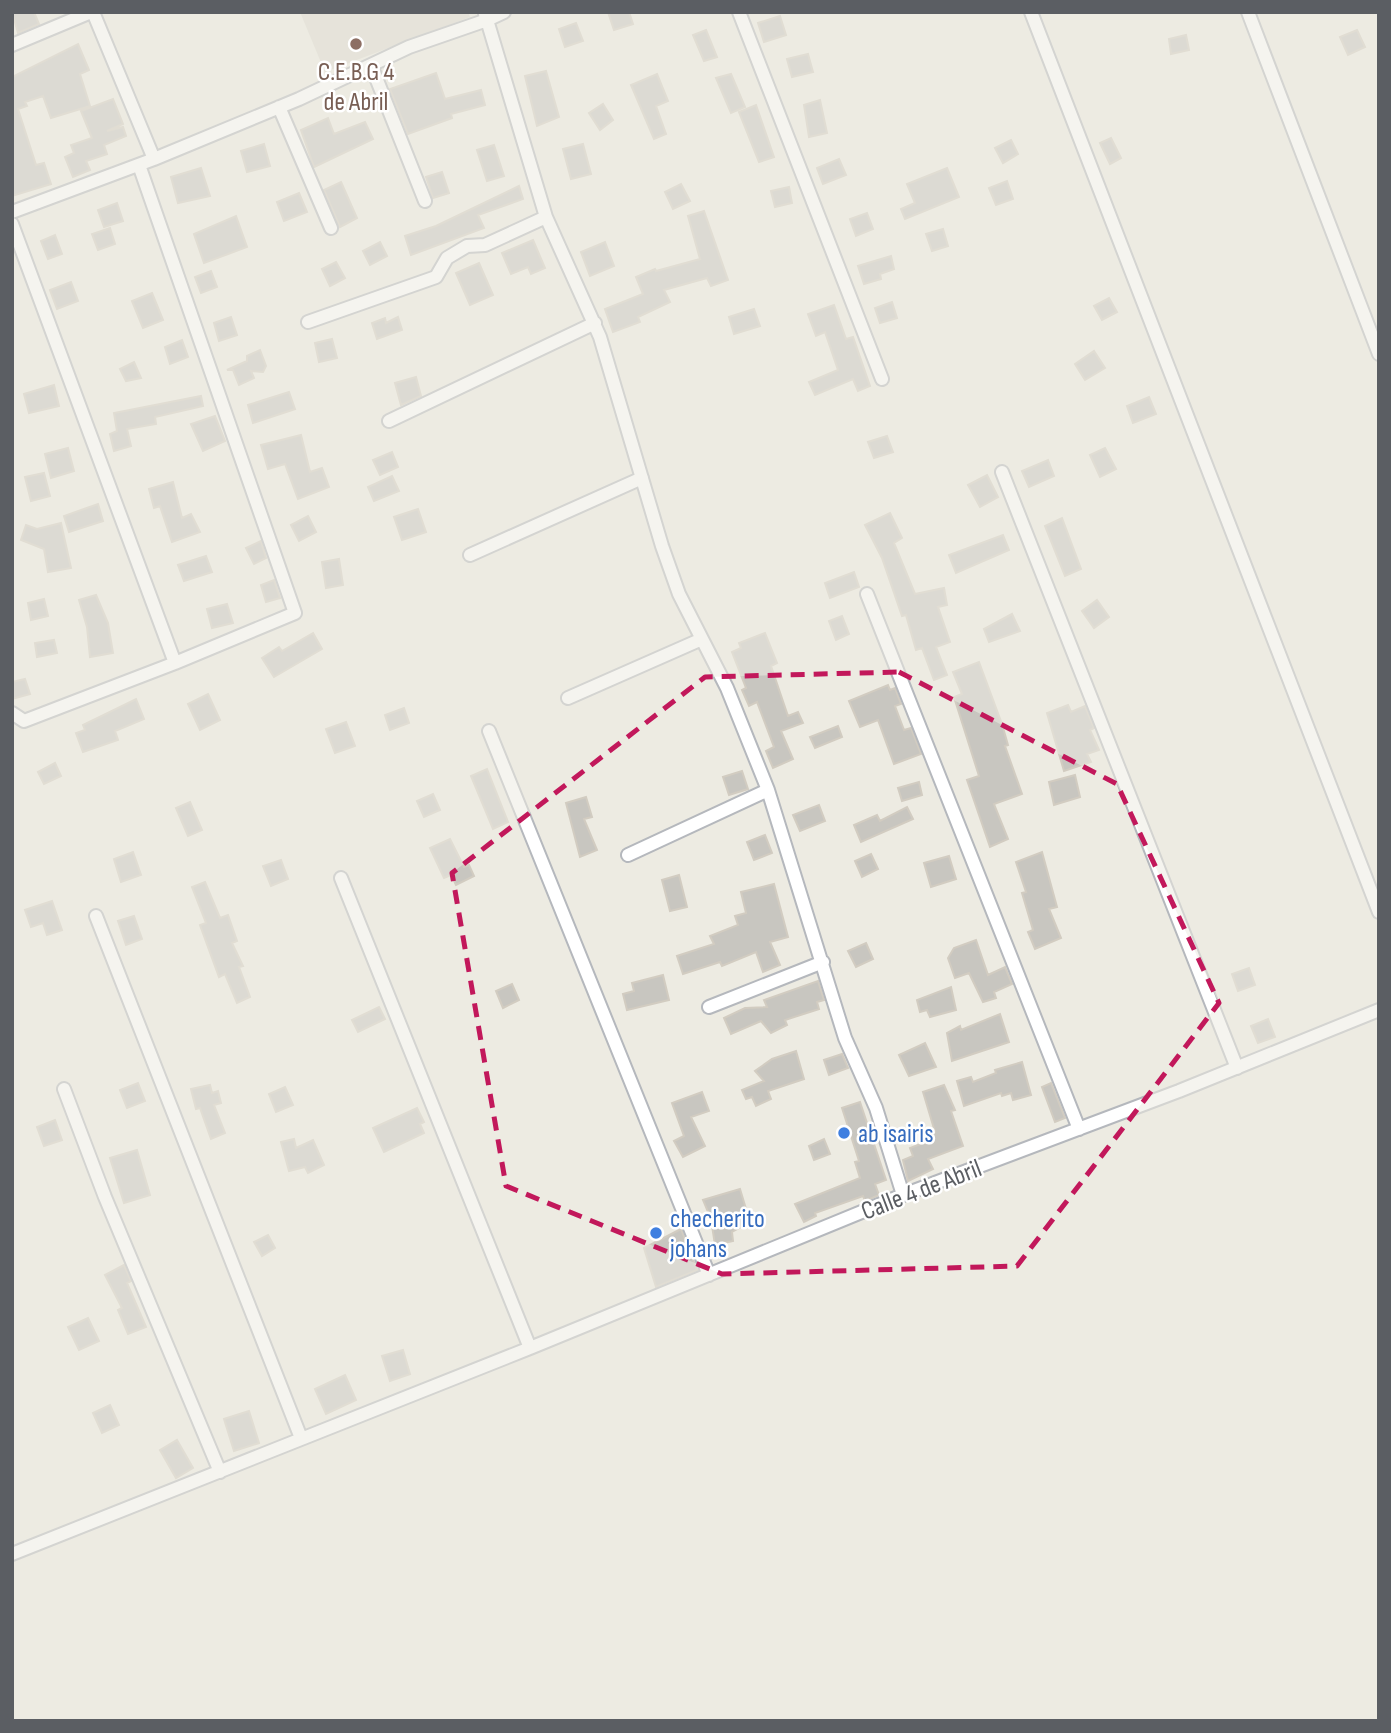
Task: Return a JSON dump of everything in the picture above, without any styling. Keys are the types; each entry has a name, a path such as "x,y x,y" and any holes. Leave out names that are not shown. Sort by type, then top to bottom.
{"street":[{"path":"12,45 92,12 154,159"},
{"path":"12,212 154,159 279,107 408,47 485,16 504,12"},
{"path":"738,12 881,379"},
{"path":"1031,12 1379,912"},
{"path":"1248,12 1379,354"},
{"path":"485,16 546,216 595,323 679,594 727,688 768,790 845,1038 876,1108 903,1195"},
{"path":"371,65 425,201"},
{"path":"279,107 331,228"},
{"path":"12,713 24,721 296,613 139,165"},
{"path":"308,322 436,277 447,258 467,246 485,245 546,216"},
{"path":"12,224 175,663"},
{"path":"389,421 595,323"},
{"path":"1002,472 1237,1068"},
{"path":"470,555 642,478"},
{"path":"867,594 1079,1129"},
{"path":"568,698 702,639"},
{"path":"489,731 709,1275"},
{"path":"628,855 768,790"},
{"path":"341,878 530,1349"},
{"path":"96,916 301,1438"},
{"path":"709,1007 823,962"},
{"name":"Calle 4 de Abril","path":"12,1555 530,1349 903,1195 1237,1068 1379,1010"},
{"path":"64,1089 110,1210 220,1472"}],"highlighted area":[{"path":"899,672 1117,784 1219,1003 1017,1266 722,1274 506,1186 452,873 705,677"}],"shaded area":[{"name":"C.E.B.G 4 de Abril","path":"300,12 468,12 470,17 325,72"}],"building":[{"path":"12,12 34,12 39,24 18,33"},
{"path":"608,12 629,12 633,24 614,30"},
{"path":"780,16 786,35 764,42 758,23"},
{"path":"576,23 583,41 565,47 559,29"},
{"path":"706,30 717,57 704,61 693,35"},
{"path":"1357,30 1365,47 1348,55 1340,37"},
{"path":"1186,35 1189,50 1171,54 1169,39"},
{"path":"78,44 89,70 80,74 90,106 51,118 43,96 25,102 27,106 18,109 36,165 44,163 51,184 12,196 12,77"},
{"path":"808,54 813,72 792,77 787,59"},
{"path":"546,71 559,117 537,126 525,76"},
{"path":"436,73 445,99 481,90 485,105 451,114 452,118 408,134 390,89"},
{"path":"657,74 668,101 656,106 666,134 654,139 631,85"},
{"path":"731,74 745,107 731,113 716,78"},
{"path":"113,99 123,124 107,131 123,127 126,136 104,145 107,154 86,161 90,170 73,177 65,157 74,153 71,145 92,138 81,111"},
{"path":"820,100 827,133 809,137 804,105"},
{"path":"603,104 613,120 600,130 589,113"},
{"path":"756,105 774,157 759,162 739,112"},
{"path":"328,118 334,134 365,122 373,139 314,167 301,130"},
{"path":"1111,138 1121,158 1110,164 1100,143"},
{"path":"1011,140 1018,154 1003,163 995,148"},
{"path":"264,144 270,166 247,172 241,151"},
{"path":"583,144 591,174 571,179 563,149"},
{"path":"494,145 504,176 487,181 477,150"},
{"path":"839,159 846,175 823,184 817,168"},
{"path":"201,168 210,196 178,203 171,177"},
{"path":"947,168 959,197 905,219 901,209 915,203 907,184"},
{"path":"442,172 449,193 433,198 426,177"},
{"path":"1007,181 1013,199 996,205 989,188"},
{"path":"341,182 357,218 340,227 324,190"},
{"path":"681,184 690,201 673,209 665,192"},
{"path":"519,186 523,199 478,215 484,228 411,255 405,236 436,226"},
{"path":"789,187 792,203 775,207 771,191"},
{"path":"299,193 307,212 284,221 277,202"},
{"path":"117,203 123,221 104,227 98,210"},
{"path":"704,211 728,280 711,286 707,278 664,290 670,302 638,317 640,322 613,332 605,309 643,294 636,277 655,269 656,271 700,259 688,216"},
{"path":"867,213 873,229 856,236 850,219"},
{"path":"236,216 247,247 204,263 194,234"},
{"path":"110,228 115,244 98,250 92,234"},
{"path":"943,229 948,246 932,251 926,234"},
{"path":"55,235 62,254 48,259 41,241"},
{"path":"533,240 545,268 531,274 528,267 511,274 502,253"},
{"path":"380,242 387,256 370,265 363,251"},
{"path":"605,242 614,266 590,276 581,252"},
{"path":"891,256 894,269 880,274 881,279 864,284 858,266"},
{"path":"336,262 345,278 330,286 322,269"},
{"path":"479,263 493,295 470,305 456,273"},
{"path":"211,271 217,287 201,293 195,277"},
{"path":"71,282 78,301 57,309 50,290"},
{"path":"152,293 163,320 143,328 132,301"},
{"path":"1109,298 1117,312 1102,320 1094,306"},
{"path":"892,302 897,318 880,323 875,308"},
{"path":"834,305 846,339 853,337 870,386 858,391 853,379 815,395 809,382 838,370 825,332 816,336 808,314"},
{"path":"754,309 760,326 734,334 729,317"},
{"path":"231,317 237,335 219,341 214,323"},
{"path":"398,317 402,330 377,339 372,323 385,318 386,323"},
{"path":"332,339 337,358 319,362 315,343"},
{"path":"182,340 188,357 170,364 165,347"},
{"path":"260,350 266,366 263,372 251,371 254,378 239,385 233,370 227,370 247,361 247,356"},
{"path":"1094,351 1105,368 1085,380 1075,364"},
{"path":"134,362 141,378 126,381 120,369"},
{"path":"416,377 421,396 401,405 395,383"},
{"path":"54,385 59,406 29,413 24,394"},
{"path":"289,392 295,409 253,423 248,405"},
{"path":"201,396 203,406 155,417 156,424 127,429 131,446 114,451 110,434 117,431 114,413"},
{"path":"1149,397 1156,414 1133,423 1127,406"},
{"path":"215,416 225,441 203,451 191,424"},
{"path":"301,435 310,472 322,468 329,487 298,499 285,464 268,469 261,445"},
{"path":"887,436 893,452 874,458 868,442"},
{"path":"68,448 74,471 51,478 45,454"},
{"path":"1105,448 1116,469 1100,477 1090,455"},
{"path":"392,452 398,467 380,475 373,460"},
{"path":"1048,460 1054,476 1029,487 1022,471"},
{"path":"44,473 50,496 31,501 25,477"},
{"path":"987,475 998,497 980,507 968,485"},
{"path":"392,476 399,491 374,501 368,487"},
{"path":"173,482 182,518 191,514 200,532 172,542 160,506 154,508 149,489"},
{"path":"98,504 103,521 69,532 64,516"},
{"path":"418,509 426,532 402,540 394,517"},
{"path":"890,513 902,538 894,543 915,594 944,588 947,605 938,607 950,642 936,647 947,675 934,680 922,648 916,650 906,615 902,616 882,558 865,525"},
{"path":"308,516 316,532 299,541 291,525"},
{"path":"1062,518 1081,569 1065,576 1045,526"},
{"path":"61,523 71,568 48,572 44,549 21,540 26,525 37,529"},
{"path":"1003,535 1009,550 956,573 949,555"},
{"path":"261,541 266,558 254,564 246,548"},
{"path":"206,556 212,572 184,581 178,565"},
{"path":"339,559 343,585 326,588 322,562"},
{"path":"854,572 859,587 830,598 825,583"},
{"path":"274,580 280,598 266,602 261,585"},
{"path":"96,595 108,623 113,653 90,657 87,627 79,600"},
{"path":"44,599 48,616 31,620 28,603"},
{"path":"1097,600 1109,617 1094,628 1082,611"},
{"path":"227,604 233,623 212,628 207,609"},
{"path":"1012,614 1020,631 989,642 984,629"},
{"path":"842,616 849,634 836,640 829,621"},
{"path":"313,633 322,649 274,677 262,658 279,647 282,651"},
{"path":"765,633 777,663 771,666 788,716 798,712 803,723 781,731 793,759 773,768 766,751 774,747 757,702 749,706 742,690 746,688 732,652 741,648 739,643"},
{"path":"54,640 57,653 37,657 35,643"},
{"path":"979,662 1002,724 1008,745 1005,746 1022,794 994,804 1008,839 990,847 967,780 979,776 954,697 962,694 953,672"},
{"path":"25,679 30,694 12,699 12,682"},
{"path":"888,685 890,690 895,688 901,704 895,706 904,730 911,728 921,754 894,764 878,720 860,727 849,701"},
{"path":"208,694 220,720 200,730 188,704"},
{"path":"136,699 144,719 115,731 118,740 83,752 76,733 85,730 83,725"},
{"path":"1068,705 1071,712 1085,706 1094,728 1090,730 1099,750 1087,754 1091,762 1064,771 1047,713"},
{"path":"404,708 409,723 390,730 385,715"},
{"path":"346,722 355,746 335,753 326,729"},
{"path":"838,726 842,737 815,748 810,737"},
{"path":"55,763 61,776 44,784 38,772"},
{"path":"487,769 508,822 493,829 471,776"},
{"path":"742,771 748,789 729,795 723,777"},
{"path":"1075,775 1080,797 1054,805 1049,782"},
{"path":"919,782 922,795 902,801 898,788"},
{"path":"433,794 440,810 424,817 417,801"},
{"path":"586,797 592,817 584,819 597,850 580,857 566,803"},
{"path":"190,802 202,830 188,836 176,808"},
{"path":"819,805 825,821 800,831 793,815"},
{"path":"907,807 913,819 861,842 854,825 877,815 880,821"},
{"path":"765,835 772,853 754,860 747,842"},
{"path":"450,839 464,867 469,865 474,876 456,885 451,875 444,878 430,848"},
{"path":"133,852 141,875 121,882 114,859"},
{"path":"1042,852 1057,907 1049,909 1061,938 1035,949 1028,932 1033,930 1022,893 1026,892 1016,862"},
{"path":"871,854 878,869 862,877 855,861"},
{"path":"949,856 956,879 931,887 924,863"},
{"path":"281,860 288,879 271,886 263,866"},
{"path":"679,875 687,907 670,911 662,880"},
{"path":"205,882 220,918 228,915 237,941 232,943 243,966 239,967 250,997 237,1003 225,974 219,977 200,925 206,923 192,887"},
{"path":"774,884 788,937 770,942 780,965 763,972 756,952 722,966 720,962 683,974 677,956 714,944 710,936 738,925 735,916 746,913 741,892"},
{"path":"52,901 62,930 47,935 43,923 31,927 25,910"},
{"path":"134,916 142,939 126,945 118,921"},
{"path":"976,940 988,975 1005,967 1012,984 994,992 996,998 983,1002 969,973 955,978 948,958 954,948"},
{"path":"866,943 873,959 856,967 848,951"},
{"path":"1249,968 1255,985 1238,991 1232,974"},
{"path":"663,975 669,1000 627,1010 623,994 634,991 632,983"},
{"path":"818,981 824,1000 817,1002 819,1009 785,1020 787,1025 771,1033 761,1021 731,1034 724,1018 745,1008 767,1007 764,1000"},
{"path":"512,984 519,1000 503,1008 496,991"},
{"path":"951,987 956,1010 930,1017 927,1010 920,1012 917,1000"},
{"path":"379,1007 385,1019 358,1032 352,1020"},
{"path":"1000,1014 1009,1042 952,1061 947,1033 960,1026 961,1030"},
{"path":"1268,1019 1275,1037 1258,1043 1251,1026"},
{"path":"925,1043 936,1067 909,1076 899,1055"},
{"path":"796,1051 804,1079 768,1091 771,1099 756,1106 752,1097 746,1099 742,1090 764,1081 755,1071 772,1059"},
{"path":"842,1054 848,1068 829,1075 824,1060"},
{"path":"1022,1062 1031,1095 1013,1100 1011,1093 1002,1096 1001,1093 964,1106 957,1081 971,1077 973,1082 996,1073 995,1070"},
{"path":"138,1083 145,1101 127,1108 120,1090"},
{"path":"1051,1083 1065,1118 1055,1122 1042,1087"},
{"path":"210,1085 212,1093 218,1091 221,1103 214,1105 225,1133 211,1139 200,1108 196,1109 191,1089"},
{"path":"944,1085 955,1110 951,1111 963,1146 928,1159 933,1169 908,1181 903,1160 913,1156 910,1148 931,1140 929,1135 935,1132 923,1092"},
{"path":"285,1087 293,1105 276,1112 269,1094"},
{"path":"702,1092 709,1111 691,1117 705,1146 683,1157 674,1141 684,1136 672,1103"},
{"path":"860,1102 886,1180 875,1184 879,1195 865,1201 863,1196 815,1213 816,1216 804,1222 795,1204 860,1178 855,1162 859,1161 842,1108"},
{"path":"417,1108 424,1122 420,1124 424,1133 384,1152 373,1128"},
{"path":"55,1120 62,1140 44,1146 37,1127"},
{"path":"294,1139 296,1148 313,1140 324,1165 308,1173 305,1167 289,1171 281,1142"},
{"path":"824,1139 830,1154 814,1160 809,1146"},
{"path":"137,1150 150,1195 124,1203 110,1158"},
{"path":"740,1189 750,1222 732,1232 733,1241 715,1245 711,1219 703,1200"},
{"path":"681,1229 697,1270 656,1287 644,1248"},
{"path":"268,1235 275,1248 262,1256 254,1242"},
{"path":"124,1265 131,1281 127,1283 146,1327 128,1334 118,1310 122,1308 105,1275"},
{"path":"88,1318 99,1341 79,1350 68,1327"},
{"path":"403,1350 410,1374 390,1381 382,1356"},
{"path":"345,1375 356,1400 326,1414 315,1389"},
{"path":"110,1405 119,1425 102,1433 93,1413"},
{"path":"249,1411 259,1443 234,1451 224,1419"},
{"path":"177,1440 193,1468 176,1478 160,1450"}],"place":[{"name":"C.E.B.G 4 de Abril","path":"356,44"},
{"name":"ab isairis","path":"844,1133"},
{"name":"checherito johans","path":"656,1233"}]}
